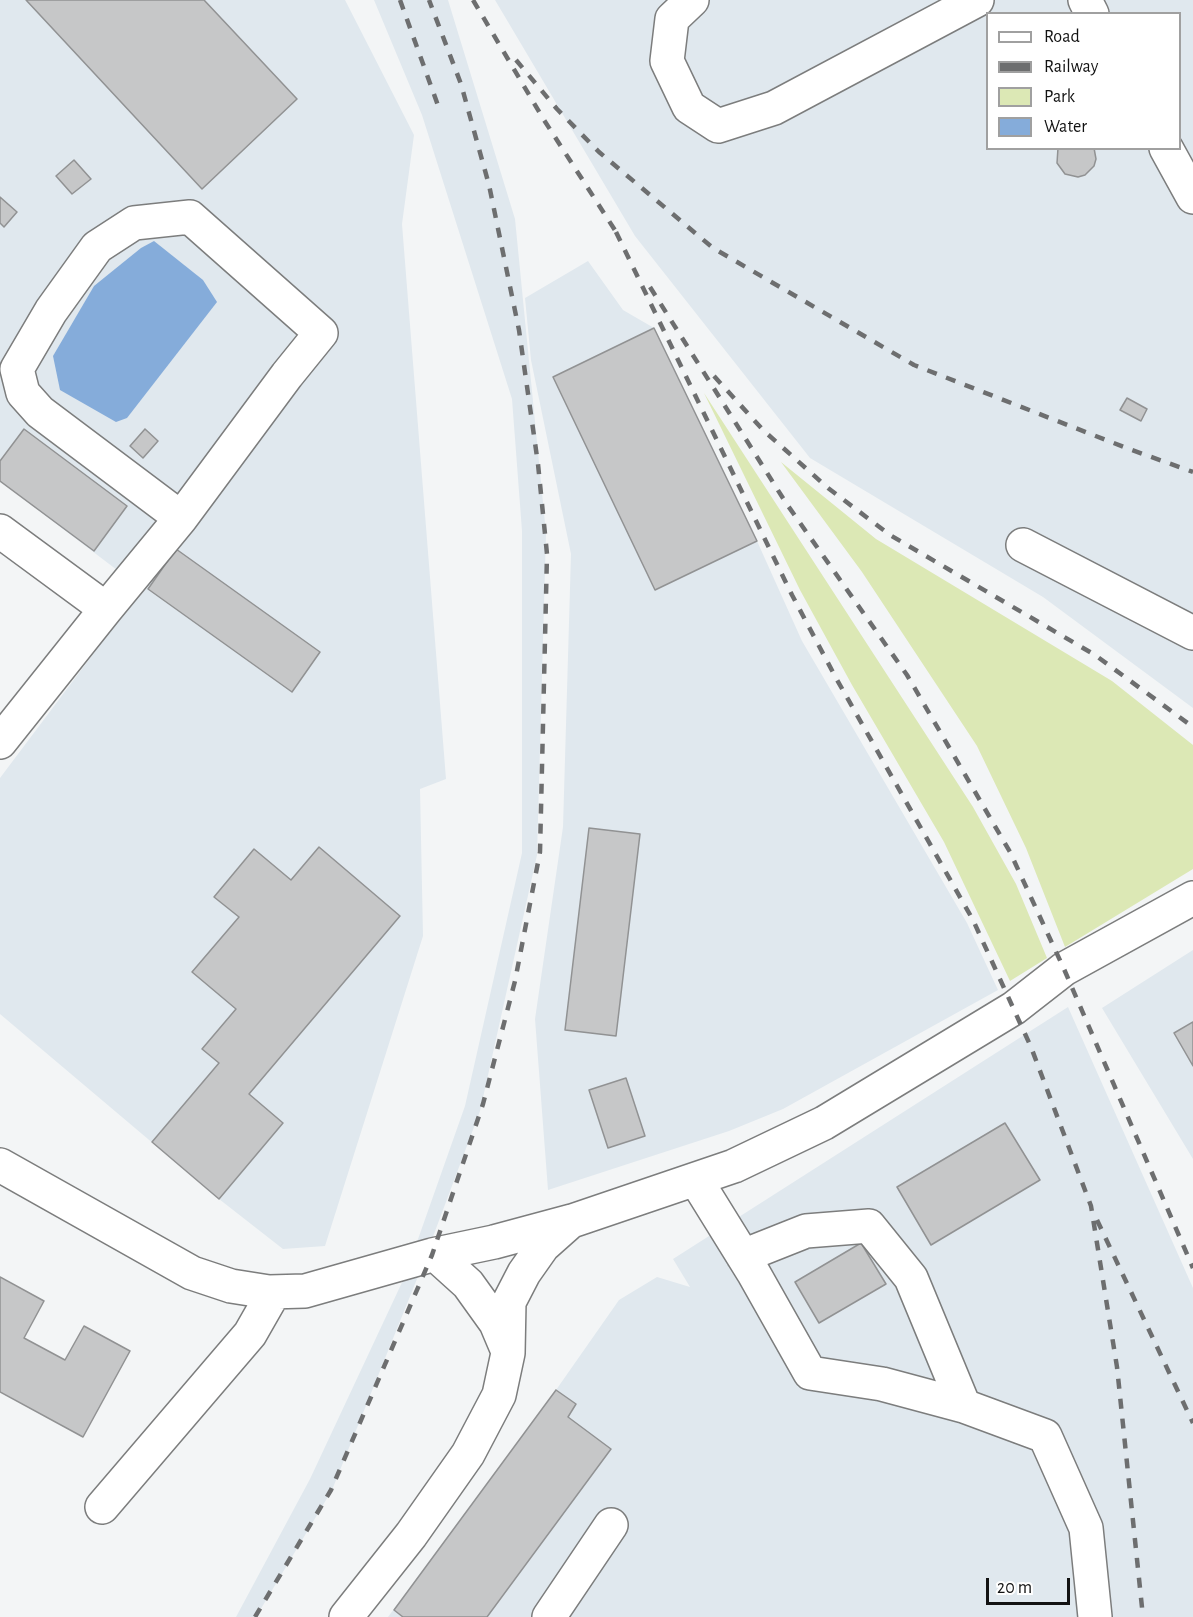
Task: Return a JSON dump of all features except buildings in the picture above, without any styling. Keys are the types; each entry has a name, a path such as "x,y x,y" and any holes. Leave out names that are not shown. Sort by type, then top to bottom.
{"street":[{"path":"692,0 672,20 667,61 689,107 718,126 774,108 977,0"},
{"path":"1167,150 1193,197"},
{"path":"0,742 181,518 321,333 190,217 134,224 97,247 51,310 17,369 23,393 40,412 181,518"},
{"path":"0,531 106,609"},
{"path":"1023,546 1193,633"},
{"path":"0,1165 192,1273 231,1286 274,1292 305,1291 432,1255 437,1256 573,1221 734,1166 824,1123 1014,1008 1064,969 1193,898"},
{"path":"696,1180 743,1256 810,1373 882,1384 964,1406 1045,1436 1086,1528 1095,1617"},
{"path":"346,1617 411,1535 468,1454 499,1395 508,1353 509,1302 524,1273 543,1246 573,1221"},
{"path":"743,1256 806,1231 869,1226 911,1278 964,1406"},
{"path":"437,1256 468,1284 496,1323 508,1353"},
{"path":"102,1507 250,1334 274,1292"},
{"path":"549,1617 611,1525"}],"shaded area":[{"path":"0,0 345,0 414,135 402,224 446,779 420,789 423,936 325,1246 283,1249 219,1199 0,1014 0,778 142,589 0,481"},
{"path":"374,0 448,0 515,219 546,533 537,855 480,1111 419,1274 332,1490 256,1617 236,1617 310,1479 405,1276 465,1106 522,853 522,531 512,399 422,115"},
{"path":"495,0 1193,0 1193,708 1043,597 810,458 635,236"},
{"path":"588,261 623,310 654,328 757,541 802,641 967,923 998,990 783,1109 729,1131 548,1190 535,1019 563,827 571,554 531,360 525,298"},
{"path":"1193,950 1193,1159 1102,1008"},
{"path":"1068,1007 1193,1288 1193,1617 388,1617 556,1390 619,1300 657,1277 690,1287 673,1259"}],"green space":[{"path":"704,393 973,807 1016,884 1047,958 1010,981 944,842 852,685 800,590"},
{"path":"781,462 876,539 1112,681 1193,745 1193,869 1065,947 1026,848 977,746 862,572"}],"water":[{"path":"154,241 203,280 217,302 127,418 116,422 60,390 53,356 94,286 141,248"}],"railway":[{"path":"400,0 440,111"},
{"path":"255,1617 331,1490 432,1255 483,1104 515,981 540,852 547,554 538,464 519,330 489,185 461,84 429,0"},
{"path":"473,0 544,120 620,238"},
{"path":"516,60 557,109 599,152 713,248 914,365 1193,472"},
{"path":"616,232 792,595 836,678 973,920 1031,1047 1091,1206 1117,1367 1143,1617"},
{"path":"650,287 786,503 907,675 1010,852 1064,969 1193,1268"},
{"path":"714,376 763,430 828,488 890,535 1095,655 1193,727"},
{"path":"1097,1220 1193,1423"}]}
